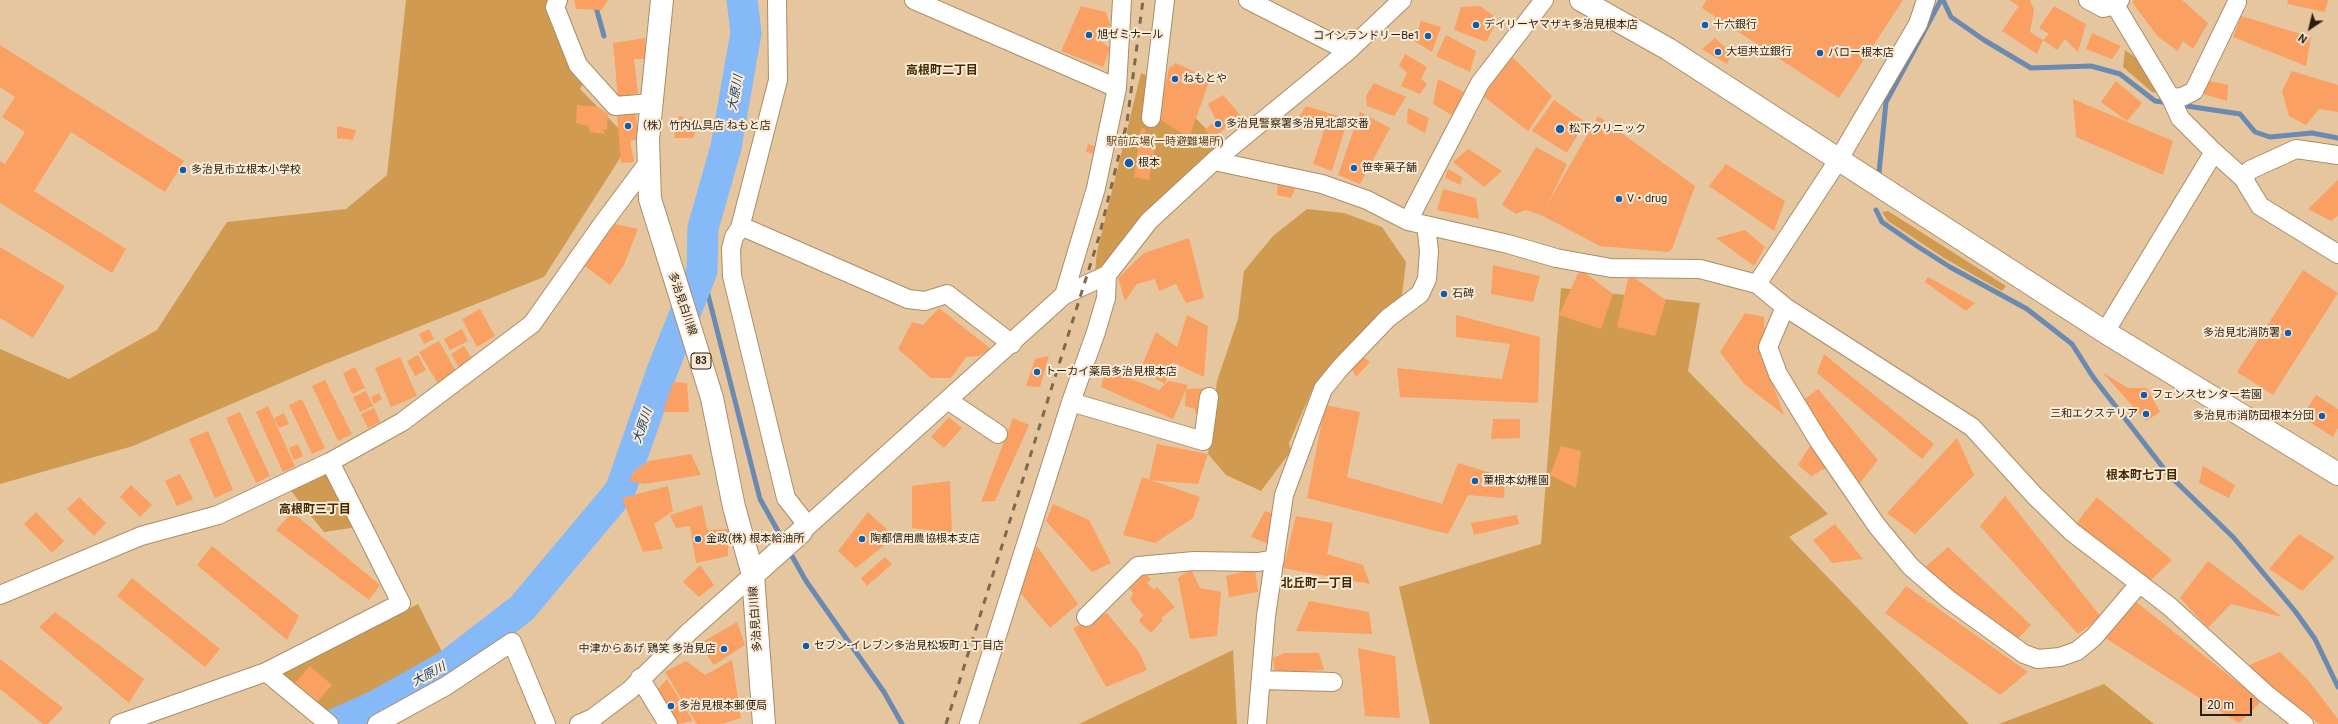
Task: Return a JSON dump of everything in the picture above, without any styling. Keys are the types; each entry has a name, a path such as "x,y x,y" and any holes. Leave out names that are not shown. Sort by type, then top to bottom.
{"street":[{"path":"558,0 555,7 578,65 615,106 652,103"},
{"name":"多治見白川線","path":"662,0 648,163 650,199 712,398 734,507 753,575 764,724"},
{"path":"777,0 778,80 740,228 734,237 731,249 732,276 786,498 804,529"},
{"path":"914,0 1117,88"},
{"path":"1064,295 1096,188 1117,88 1122,0"},
{"path":"1151,118 1165,0"},
{"path":"1248,0 1348,51"},
{"path":"579,724 593,718 630,690 640,678 777,553 949,401 1064,295 1108,275 1149,221 1214,161 1348,51 1402,0"},
{"path":"1258,724 1266,616 1284,495 1323,389 1341,367 1388,318 1420,294 1427,279 1429,250 1417,224 1480,83 1544,0"},
{"path":"1580,0 1668,49 2105,332 2338,474"},
{"path":"1757,284 1839,160 1918,24 1926,0"},
{"path":"2088,0 2103,8 2116,2 2174,104 2214,152 2243,178 2260,206 2338,254"},
{"path":"2174,104 2182,97 2194,91 2237,2"},
{"path":"2243,178 2250,170 2296,149 2338,154"},
{"path":"2105,332 2214,152"},
{"path":"1214,161 1322,184 1366,200 1417,224 1508,244 1556,258 1611,268 1700,269 1757,284 1785,306 1972,427 2034,495 2072,532 2169,606 2266,694 2304,724"},
{"path":"0,595 141,536 218,515 330,462 402,422 532,324 601,226 648,163"},
{"path":"740,228 750,230 908,299 925,301 948,294 1012,344"},
{"path":"969,724 1071,402 1098,325 1106,298 1108,275"},
{"path":"1785,306 1768,347 1778,374 1820,443 1877,526 1911,567 1948,599 2024,654 2038,659 2060,657 2077,651 2094,637 2139,584"},
{"path":"1071,402 1203,441 1209,397"},
{"path":"949,401 998,434"},
{"path":"119,724 266,672 401,603 330,462"},
{"path":"1086,617 1138,566 1194,561 1258,562 1275,558"},
{"path":"377,724 446,686 512,642 546,724"},
{"path":"266,672 329,724"},
{"path":"640,678 668,724"},
{"path":"1261,680 1333,682"}],"green space":[{"path":"406,0 551,0 590,71 580,89 631,141 544,277 325,364 133,446 0,484 0,349 69,379 157,330 227,222 346,209 387,175"},
{"path":"2125,50 2135,57 2159,93 2152,92 2123,67"},
{"name":"駅前広場(一時避難場所)","path":"1141,73 1159,81 1221,144 1113,258 1095,271 1097,252"},
{"path":"1307,209 1344,213 1382,227 1406,262 1402,295 1333,362 1313,388 1289,443 1291,451 1261,491 1226,475 1208,454 1217,381 1238,319 1244,271 1273,236"},
{"path":"1888,211 2006,286 2002,291 1944,258 1888,221 1882,212"},
{"path":"1561,288 1700,303 1688,371 1828,514 1789,537 1969,724 1430,724 1399,587 1541,544"},
{"path":"329,471 358,527 324,532 291,491"},
{"path":"418,604 443,654 330,717 280,675"},
{"path":"1233,650 1237,724 1079,724"},
{"path":"2104,684 2154,724 1999,724"}],"building":[{"path":"574,0 608,0 602,10 576,9"},
{"name":"バロー根本店","path":"1706,0 1903,0 1839,98 1702,8"},
{"path":"2009,0 2030,0 2034,10 2030,32 2043,40 2037,54 2002,31 2019,6"},
{"path":"2134,0 2182,0 2208,23 2193,49 2183,41 2178,51 2158,37 2132,2"},
{"path":"2288,0 2328,0 2325,12 2287,4"},
{"path":"1081,6 1106,12 1110,25 1099,40 1110,48 1103,67 1061,51"},
{"name":"デイリーヤマザキ多治見根本店","path":"1480,6 1498,19 1486,42 1454,30 1461,7"},
{"path":"2054,6 2086,24 2078,52 2065,39 2057,50 2043,40 2049,34 2039,28"},
{"path":"2241,16 2311,37 2306,66 2233,37"},
{"path":"1421,21 1441,27 1432,52 1414,41"},
{"path":"2092,33 2121,46 2112,59 2086,49"},
{"path":"1446,35 1476,51 1470,72 1436,56"},
{"path":"645,38 645,59 634,59 638,93 618,98 613,43"},
{"path":"1715,38 1732,53 1727,64 1702,49"},
{"path":"0,45 184,161 165,192 71,132 34,191 126,249 112,273 0,203 0,161 5,164 25,132 2,117 15,97 0,87"},
{"path":"1405,54 1427,67 1421,79 1427,84 1420,94 1401,86 1407,73 1399,65"},
{"path":"1512,57 1552,96 1528,131 1483,96"},
{"path":"1176,63 1210,79 1189,138 1158,118 1169,68"},
{"path":"2292,71 2338,85 2338,112 2319,109 2306,125 2289,116 2282,91"},
{"path":"1438,79 1464,92 1453,116 1433,104"},
{"path":"2204,80 2228,85 2227,101 2200,93"},
{"path":"2116,81 2142,103 2127,121 2101,102"},
{"path":"1374,83 1406,97 1394,116 1367,106 1366,96"},
{"path":"1223,95 1240,115 1213,139 1205,130 1216,120 1208,104"},
{"path":"2073,99 2173,141 2163,175 2076,137"},
{"path":"1554,100 1585,122 1567,153 1532,131"},
{"path":"577,105 598,107 608,114 607,130 603,129 605,134 590,132 588,126 576,123"},
{"path":"1306,106 1348,119 1332,171 1313,164 1324,131 1299,117"},
{"path":"1408,108 1429,118 1425,133 1407,123"},
{"path":"1360,112 1390,128 1360,184 1338,175"},
{"name":"（株）竹内仏具店 ねもと店","path":"636,113 638,139 630,141 634,162 621,163 617,114"},
{"path":"679,116 698,121 699,123 693,138 674,138"},
{"path":"1598,116 1695,186 1672,249 1668,252 1600,246 1541,215 1525,210 1516,214 1502,205 1536,147 1567,164 1546,207"},
{"path":"337,126 356,130 353,140 337,138"},
{"path":"1141,128 1145,129 1145,134 1157,137 1149,180 1134,177"},
{"path":"1088,144 1097,147 1095,154 1086,152"},
{"path":"1468,149 1502,171 1484,187 1453,162"},
{"path":"1726,164 1785,201 1774,231 1709,186"},
{"path":"1448,169 1462,177 1461,185 1445,178"},
{"path":"2338,180 2338,216 2331,221 2308,209"},
{"path":"1278,181 1296,187 1291,198 1277,195"},
{"path":"1443,189 1476,198 1479,219 1437,210"},
{"path":"610,223 638,229 624,265 610,285 585,266"},
{"path":"1745,230 1765,247 1754,266 1716,238"},
{"path":"1189,238 1204,298 1186,303 1176,284 1159,291 1155,279 1137,284 1125,301 1118,278 1144,253"},
{"path":"0,247 65,286 33,338 0,318"},
{"path":"1493,265 1540,276 1533,302 1491,294"},
{"path":"1580,269 1613,294 1601,329 1559,315"},
{"name":"多治見北消防署","path":"2303,270 2338,293 2273,395 2237,372"},
{"path":"1629,274 1666,300 1655,336 1617,327"},
{"path":"1928,277 1975,303 1966,311 1925,282"},
{"path":"939,308 991,349 978,356 966,357 951,378 931,378 898,349 912,322 923,325"},
{"path":"480,309 495,336 477,347 462,319"},
{"path":"1745,313 1764,317 1766,365 1784,415 1744,384 1720,352"},
{"path":"1187,315 1208,326 1204,377 1172,362 1165,384 1140,370 1156,332 1177,347"},
{"path":"1456,315 1540,337 1538,403 1400,397 1397,368 1502,379 1510,344 1456,337"},
{"path":"429,329 434,339 424,344 419,334"},
{"path":"462,329 468,341 450,350 444,339"},
{"path":"439,341 457,373 438,384 419,352"},
{"path":"464,346 475,363 461,371 451,354"},
{"path":"1824,354 1934,444 1922,459 1817,373"},
{"path":"418,355 426,370 415,376 407,361"},
{"path":"1361,355 1370,362 1356,377 1352,369"},
{"path":"1049,356 1040,387 1026,386 1035,359"},
{"path":"400,357 417,396 391,407 375,368"},
{"path":"355,367 365,388 352,394 343,373"},
{"path":"1106,369 1159,390 1169,381 1188,385 1173,419 1101,387"},
{"path":"2102,372 2128,388 2147,388 2160,412 2146,421"},
{"path":"325,380 352,434 338,441 312,386"},
{"path":"673,382 687,383 689,412 663,412"},
{"path":"1206,388 1201,417 1196,415 1195,409 1185,406 1186,389"},
{"path":"1818,389 1878,460 1860,483 1801,402"},
{"path":"366,391 373,406 360,412 353,397"},
{"path":"379,393 382,399 374,404 371,397"},
{"path":"2316,395 2338,409 2338,428 2333,437 2302,417"},
{"path":"302,399 325,448 312,454 289,405"},
{"path":"1325,405 1360,412 1347,477 1442,504 1458,463 1505,477 1504,498 1468,495 1448,534 1307,498"},
{"path":"268,406 295,466 283,472 256,412"},
{"path":"374,408 380,422 368,428 361,414"},
{"path":"240,412 270,476 256,483 226,418"},
{"path":"284,413 289,424 279,428 274,418"},
{"path":"949,417 962,428 944,448 931,437"},
{"path":"1013,418 1029,425 995,501 981,502"},
{"path":"1493,419 1520,419 1520,438 1491,439"},
{"path":"208,431 233,490 215,498 189,439"},
{"path":"1957,438 1974,475 1915,534 1887,513"},
{"path":"298,444 303,456 294,460 289,448"},
{"path":"1157,444 1208,454 1198,484 1149,480"},
{"path":"1811,444 1826,468 1811,476 1798,465"},
{"path":"1561,446 1581,451 1576,488 1550,475"},
{"path":"691,454 701,475 644,484 629,481 635,470 649,461"},
{"path":"2203,466 2235,485 2229,498 2199,483"},
{"path":"180,474 193,499 177,506 165,481"},
{"path":"1142,477 1200,497 1193,518 1155,543 1123,535"},
{"path":"950,481 952,533 912,528 912,486"},
{"path":"131,485 152,505 140,517 120,497"},
{"path":"668,486 673,511 654,524 663,549 643,552 622,498"},
{"path":"2005,496 2101,617 2078,634 1980,526"},
{"path":"79,497 106,523 94,536 67,509"},
{"path":"2097,497 2172,560 2148,583 2074,526"},
{"path":"1053,504 1089,520 1111,563 1092,572 1046,521"},
{"path":"702,505 707,530 728,529 728,556 696,563 690,526 676,528 670,515"},
{"path":"1265,511 1282,517 1269,544 1251,537"},
{"path":"36,512 64,541 52,553 24,524"},
{"path":"292,512 380,585 369,600 276,530"},
{"path":"868,512 895,537 856,568 838,551"},
{"path":"1517,515 1519,524 1474,535 1471,523"},
{"path":"1296,516 1333,523 1327,554 1363,565 1370,584 1283,568"},
{"path":"1835,524 1863,559 1832,563 1813,540"},
{"path":"2299,534 2335,557 2302,591 2269,569"},
{"path":"212,546 299,616 287,640 197,565"},
{"path":"1037,546 1078,604 1050,628 1018,590"},
{"path":"1948,547 2031,625 2014,643 1923,569"},
{"path":"885,557 892,564 867,586 861,578"},
{"path":"2208,561 2282,617 2231,604 2208,628 2180,598"},
{"path":"700,565 714,585 699,597 683,582"},
{"path":"1191,569 1200,588 1221,592 1217,636 1190,639 1178,578"},
{"path":"1255,569 1258,592 1229,597 1226,576"},
{"path":"1141,570 1151,579 1147,583 1154,590 1157,587 1175,607 1161,618 1163,620 1151,633 1139,621 1143,615 1130,599 1133,593 1126,582"},
{"path":"132,578 220,649 205,667 117,596"},
{"path":"1906,586 2028,672 2000,695 1885,613"},
{"path":"1309,601 1369,612 1372,634 1296,631"},
{"path":"2135,601 2261,701 2258,705 2239,723 2102,636"},
{"path":"55,612 144,679 129,703 39,627"},
{"path":"1107,613 1139,652 1147,670 1106,687 1073,628"},
{"path":"737,622 745,645 714,665 699,644"},
{"path":"1358,648 1395,656 1400,718 1365,716"},
{"path":"2280,652 2308,680 2338,719 2338,724 2319,724 2247,666"},
{"path":"1285,653 1319,653 1324,670 1275,673 1273,658"},
{"path":"0,659 63,708 48,724 43,724 0,689"},
{"path":"732,660 741,718 722,724 697,724 665,672 686,661 705,675"},
{"path":"310,666 332,685 317,702 295,683"},
{"path":"667,679 693,721 678,724 657,690"}],"waterway":[{"path":"594,0 604,36"},
{"name":"大原川","path":"335,724 377,705 447,666 522,608 620,491 662,371 702,271 703,228 726,147 746,33 742,0"},
{"path":"1879,173 1886,102 1941,0"},
{"path":"1943,0 1951,17 1984,40 2031,68 2091,66 2120,74 2155,101 2170,103"},
{"path":"2180,105 2240,114 2255,132 2270,137 2312,133 2338,138"},
{"path":"1876,210 1882,222 1917,246 1950,267 2027,309 2072,344 2093,377 2168,474 2234,538 2295,611 2315,639 2338,687"},
{"path":"702,271 760,499 783,540"},
{"path":"788,549 806,581 884,692 902,724"}],"railway":[{"path":"946,724 1099,237 1127,122 1143,0"}],"place":[{"name":"デイリーヤマザキ多治見根本店","path":"1476,25"},
{"name":"十六銀行","path":"1705,25"},
{"name":"旭ゼミナール","path":"1089,35"},
{"name":"コインランドリーBe1","path":"1428,36"},
{"name":"大垣共立銀行","path":"1718,52"},
{"name":"バロー根本店","path":"1820,53"},
{"name":"ねもとや","path":"1175,79"},
{"name":"多治見警察署多治見北部交番","path":"1218,124"},
{"name":"（株）竹内仏具店 ねもと店","path":"628,126"},
{"name":"松下クリニック","path":"1560,129"},
{"name":"根本","path":"1129,163"},
{"name":"笹幸菓子舗","path":"1354,168"},
{"name":"多治見市立根本小学校","path":"183,170"},
{"name":"V・drug","path":"1619,199"},
{"name":"石碑","path":"1444,294"},
{"name":"多治見北消防署","path":"2288,333"},
{"name":"トーカイ薬局多治見根本店","path":"1037,372"},
{"name":"フェンスセンター若園","path":"2144,395"},
{"name":"三和エクステリア","path":"2146,414"},
{"name":"多治見市消防団根本分団","path":"2322,416"},
{"name":"菫根本幼稚園","path":"1475,481"},
{"name":"金政(株) 根本給油所","path":"698,539"},
{"name":"陶都信用農協根本支店","path":"862,539"},
{"name":"セブン-イレブン多治見松坂町１丁目店","path":"806,646"},
{"name":"中津からあげ 鶏笑 多治見店","path":"724,649"},
{"name":"多治見根本郵便局","path":"671,706"}],"district":[{"name":"高根町二丁目","path":"942,71"},
{"name":"根本町七丁目","path":"2142,476"},
{"name":"高根町三丁目","path":"315,510"},
{"name":"北丘町一丁目","path":"1317,584"}]}
